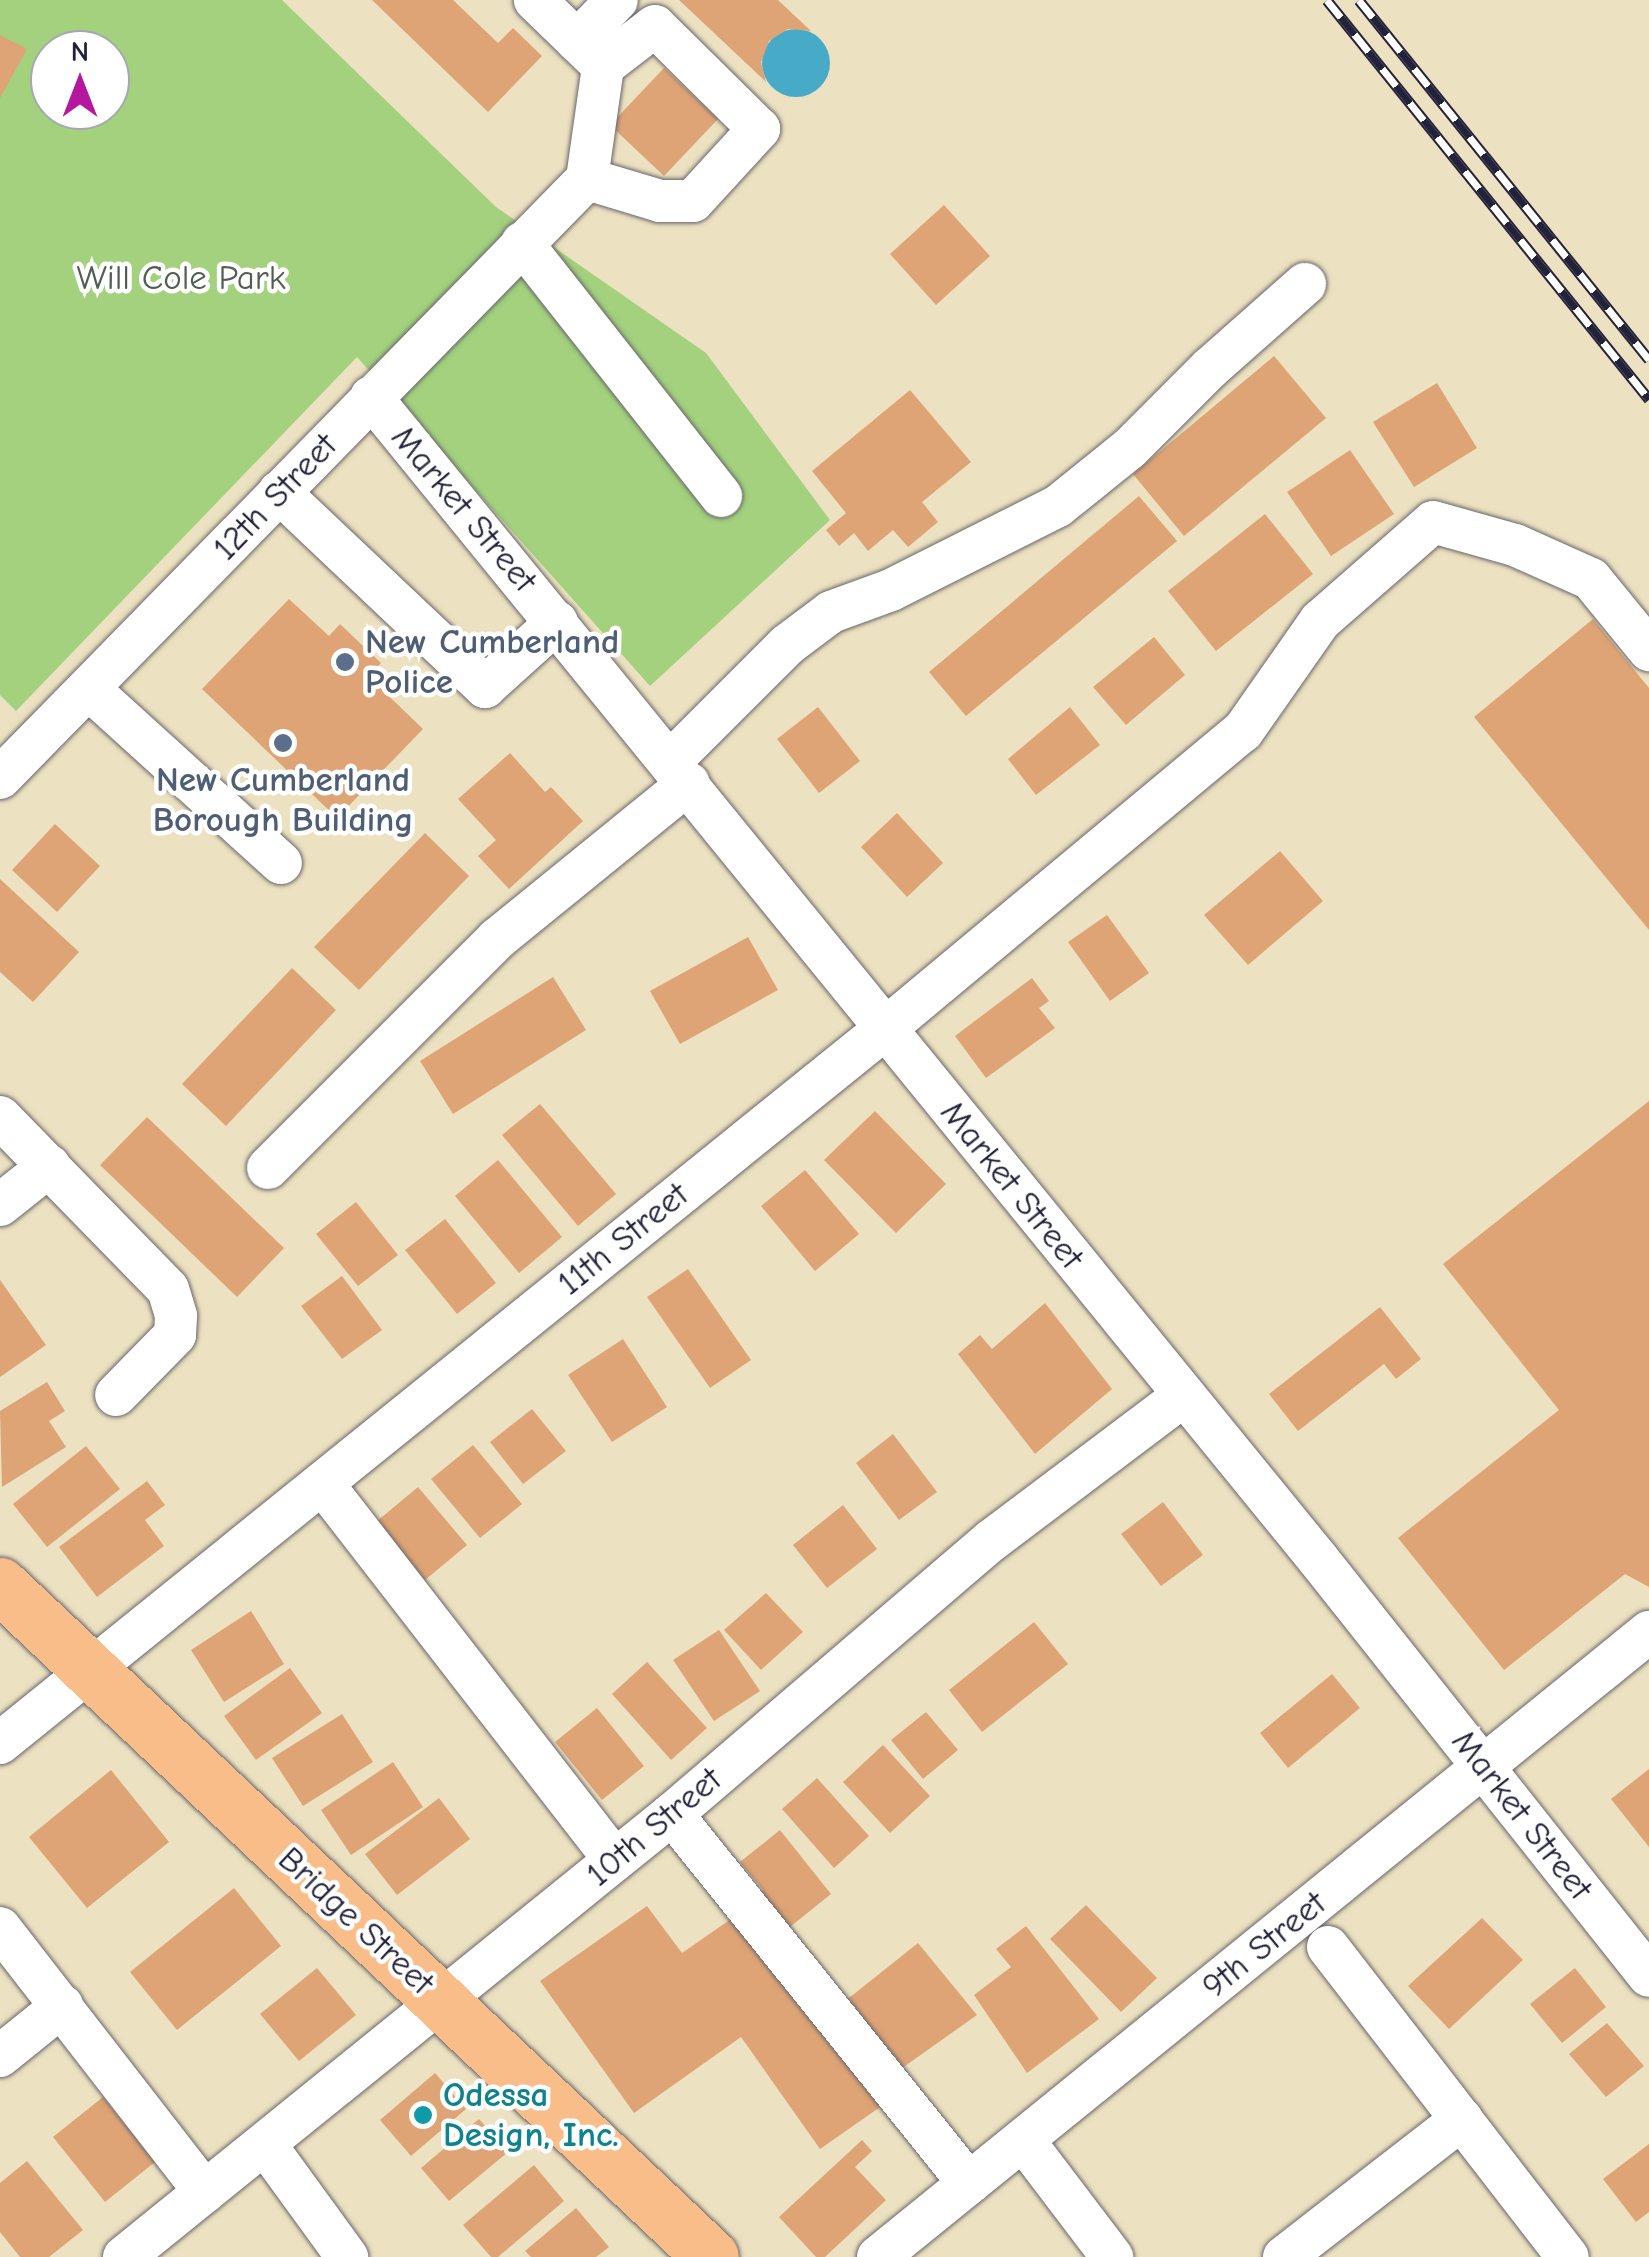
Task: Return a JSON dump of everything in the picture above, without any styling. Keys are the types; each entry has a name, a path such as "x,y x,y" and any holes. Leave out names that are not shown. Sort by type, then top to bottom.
{"main road":[{"name":"Bridge Street","path":"0,1585 711,2257"}],"street":[{"path":"536,0 590,53"},
{"path":"590,53 654,26 759,129 693,201 660,201 586,179 590,53 617,0"},
{"name":"12th Street","path":"0,778 586,179"},
{"path":"536,229 721,496"},
{"path":"268,1168 497,938 680,772 787,645 830,612 891,590 1058,506 1129,449 1210,368 1305,284"},
{"name":"Market Street","path":"371,397 680,772 1484,1766 1649,1976"},
{"path":"279,492 485,688 557,622"},
{"name":"11th Street","path":"0,1743 886,1028 1243,732 1320,622 1434,522 1514,545 1591,579 1649,650"},
{"path":"89,690 281,862"},
{"path":"0,1117 168,1289 176,1316 175,1336 116,1396"},
{"path":"0,1205 49,1166"},
{"name":"10th Street","path":"124,2257 672,1814 992,1540 1183,1396"},
{"path":"323,1484 615,1860"},
{"name":"9th Street","path":"878,2257 1649,1632"},
{"path":"672,1814 970,2184"},
{"path":"0,1928 205,2192"},
{"path":"1328,1948 1568,2257"},
{"path":"0,2056 62,2006"},
{"path":"1284,2257 1462,2119"},
{"path":"1024,2141 1112,2257"},
{"path":"265,2144 347,2257"}],"green space":[{"name":"Will Cole Park","path":"0,0 282,0 496,207 706,353 830,520 650,686 357,357 16,711 0,695"}],"water":[{"path":"796,29 809,31 820,39 828,50 828,76 820,87 809,95 796,97 783,95 772,87 764,76 762,63 764,50 772,39 783,31"}],"building":[{"path":"372,0 453,0 498,43 513,28 542,56 488,112"},
{"path":"679,0 778,0 811,31 788,29 769,41 761,62 766,82"},
{"path":"0,35 27,49 0,98"},
{"path":"664,68 718,119 664,176 610,125"},
{"path":"944,205 990,256 936,305 890,254"},
{"path":"1274,356 1326,418 1184,536 1133,474"},
{"path":"1437,383 1477,448 1414,487 1373,422"},
{"path":"910,390 971,462 922,502 938,522 908,547 893,530 868,551 854,533 839,546 826,530 846,513 812,471"},
{"path":"1350,450 1394,514 1331,556 1287,492"},
{"path":"1139,496 1177,541 966,716 929,672"},
{"path":"1265,514 1313,574 1216,651 1168,591"},
{"path":"289,599 329,636 340,624 381,663 369,677 423,729 337,818 202,689"},
{"path":"1593,619 1649,688 1649,930 1474,717"},
{"path":"1154,637 1185,675 1126,725 1093,687"},
{"path":"818,707 860,761 819,793 777,739"},
{"path":"1070,707 1100,745 1036,795 1008,759"},
{"path":"510,753 545,792 551,787 583,821 509,889 478,856 496,840 458,799"},
{"path":"897,813 943,863 907,897 861,847"},
{"path":"55,824 100,866 57,912 12,870"},
{"path":"425,833 469,876 359,990 314,947"},
{"path":"1280,851 1323,901 1248,965 1204,915"},
{"path":"0,879 79,952 33,1002 0,972"},
{"path":"1107,915 1149,973 1110,1001 1068,942"},
{"path":"748,937 778,990 680,1044 650,991"},
{"path":"292,968 336,1010 226,1126 182,1084"},
{"path":"553,977 586,1030 453,1114 420,1061"},
{"path":"1032,978 1049,1001 1039,1008 1055,1028 986,1078 955,1036"},
{"path":"1649,1101 1649,1587 1625,1574 1504,1670 1398,1538 1559,1410 1443,1264"},
{"path":"540,1104 616,1194 578,1226 502,1135"},
{"path":"875,1111 946,1184 896,1233 824,1160"},
{"path":"147,1117 284,1248 237,1297 100,1165"},
{"path":"498,1160 562,1237 519,1273 455,1196"},
{"path":"805,1170 859,1234 815,1271 761,1206"},
{"path":"356,1202 398,1255 358,1286 316,1234"},
{"path":"445,1219 496,1283 457,1314 405,1250"},
{"path":"688,1269 751,1360 710,1388 647,1297"},
{"path":"342,1276 382,1330 342,1359 301,1306"},
{"path":"0,1280 46,1345 0,1377"},
{"path":"1045,1303 1112,1389 1035,1454 958,1354 980,1335 992,1349"},
{"path":"1380,1307 1421,1359 1396,1379 1384,1364 1298,1431 1269,1394"},
{"path":"623,1339 667,1407 612,1442 568,1375"},
{"path":"47,1382 65,1411 49,1421 66,1447 2,1487 0,1411"},
{"path":"532,1409 566,1451 523,1484 490,1442"},
{"path":"893,1434 937,1492 899,1520 856,1463"},
{"path":"473,1445 522,1504 480,1538 431,1479"},
{"path":"86,1446 120,1489 47,1547 13,1504"},
{"path":"147,1481 165,1505 145,1520 164,1546 97,1597 59,1547"},
{"path":"418,1487 467,1545 425,1580 376,1522"},
{"path":"1163,1502 1203,1555 1161,1586 1121,1534"},
{"path":"843,1505 877,1549 827,1588 793,1545"},
{"path":"766,1593 803,1632 761,1670 724,1630"},
{"path":"251,1611 284,1664 224,1702 191,1650"},
{"path":"1034,1622 1068,1664 982,1732 949,1690"},
{"path":"719,1630 760,1691 714,1721 673,1660"},
{"path":"647,1662 707,1728 671,1760 612,1694"},
{"path":"290,1668 322,1713 256,1760 224,1716"},
{"path":"1332,1674 1360,1708 1288,1768 1260,1733"},
{"path":"597,1708 644,1766 602,1800 555,1742"},
{"path":"926,1712 958,1750 923,1779 891,1740"},
{"path":"342,1714 373,1762 303,1806 272,1758"},
{"path":"883,1745 930,1796 890,1833 843,1782"},
{"path":"393,1762 423,1807 351,1855 321,1810"},
{"path":"1649,1769 1649,1847 1611,1799"},
{"path":"111,1770 169,1842 87,1908 29,1837"},
{"path":"817,1778 869,1836 834,1868 782,1809"},
{"path":"439,1798 470,1839 397,1895 365,1854"},
{"path":"780,1830 831,1894 780,1935 751,1899 763,1890 740,1862"},
{"path":"234,1888 281,1946 177,2030 130,1972"},
{"path":"1086,1905 1157,1978 1121,2012 1050,1939"},
{"path":"647,1906 682,1953 744,1910 883,2105 820,2149 741,2037 634,2113 540,1981"},
{"path":"1482,1918 1523,1960 1449,2029 1408,1986"},
{"path":"1026,1926 1099,2019 1027,2073 974,1995 1011,1967 996,1949"},
{"path":"918,1943 977,2015 898,2071 844,2002"},
{"path":"317,1968 356,2015 299,2061 260,2014"},
{"path":"1575,1968 1606,2007 1562,2043 1530,2004"},
{"path":"1607,2023 1644,2066 1606,2097 1569,2054"},
{"name":"Odessa Design, Inc.","path":"435,2073 466,2109 411,2156 380,2120"},
{"path":"103,2097 155,2162 105,2202 53,2137"},
{"path":"479,2119 508,2152 449,2201 421,2168"},
{"path":"862,2140 872,2151 855,2167 886,2200 825,2257 816,2257 779,2217"},
{"path":"1649,2144 1649,2212 1636,2222 1603,2179"},
{"path":"27,2161 83,2230 49,2257 20,2257 0,2232 0,2183"},
{"path":"534,2165 564,2201 498,2257 491,2257 463,2225"},
{"path":"576,2208 609,2247 596,2257 531,2257 525,2251"}],"railway":[{"path":"1327,0 1649,399"},
{"path":"1359,0 1649,360"}],"place":[{"name":"New Cumberland Police","path":"345,662"},
{"name":"New Cumberland Borough Building","path":"283,743"},
{"name":"Odessa Design, Inc.","path":"423,2115"}]}
